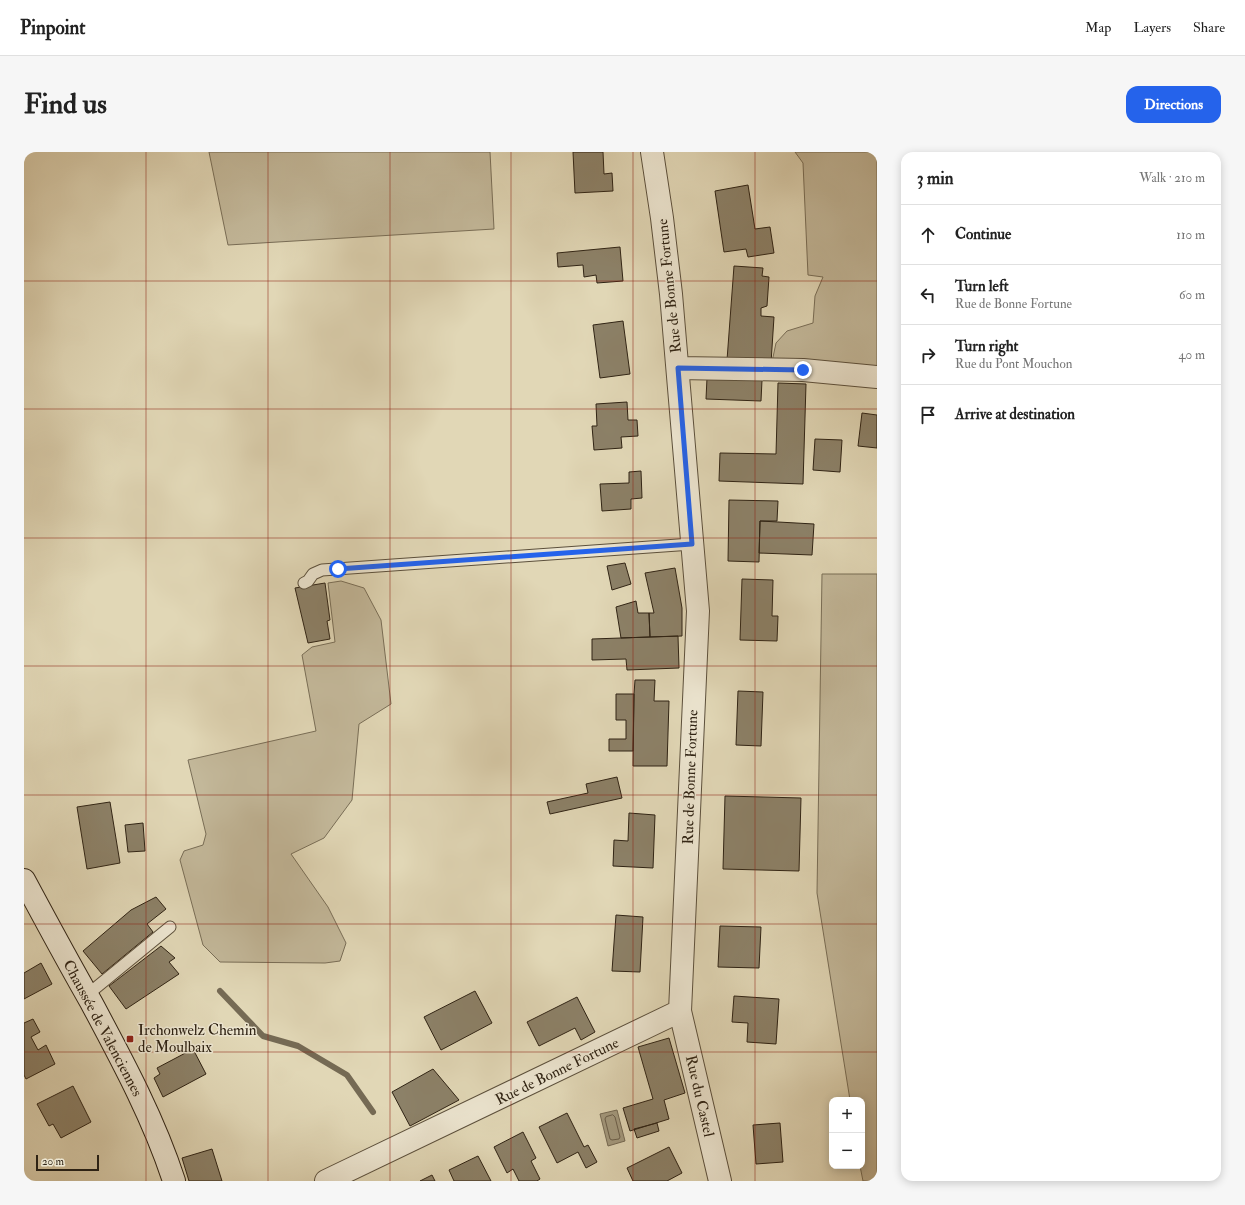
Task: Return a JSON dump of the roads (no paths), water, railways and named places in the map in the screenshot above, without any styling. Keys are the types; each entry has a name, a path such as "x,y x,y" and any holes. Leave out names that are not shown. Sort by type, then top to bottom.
{"street":[{"name":"Rue de Bonne Fortune","path":"326,1181 680,1012 698,611 678,368 662,218 652,152"},
{"path":"678,368 803,370 877,377"},
{"name":"Chaussée de Valenciennes","path":"24,880 119,1053 142,1101 169,1164 174,1181"},
{"name":"Rue du Castel","path":"680,1012 720,1181"}],"lane":[{"path":"304,583 308,581 313,574 322,570 692,544"},
{"path":"87,996 170,927"}],"water":[{"path":"617,1110 625,1141 608,1146 600,1114"}],"waterway":[{"path":"220,991 263,1036 298,1046 347,1075 373,1112"}],"place":[{"name":"Irchonwelz Chemin de Moulbaix","path":"130,1039"}]}
